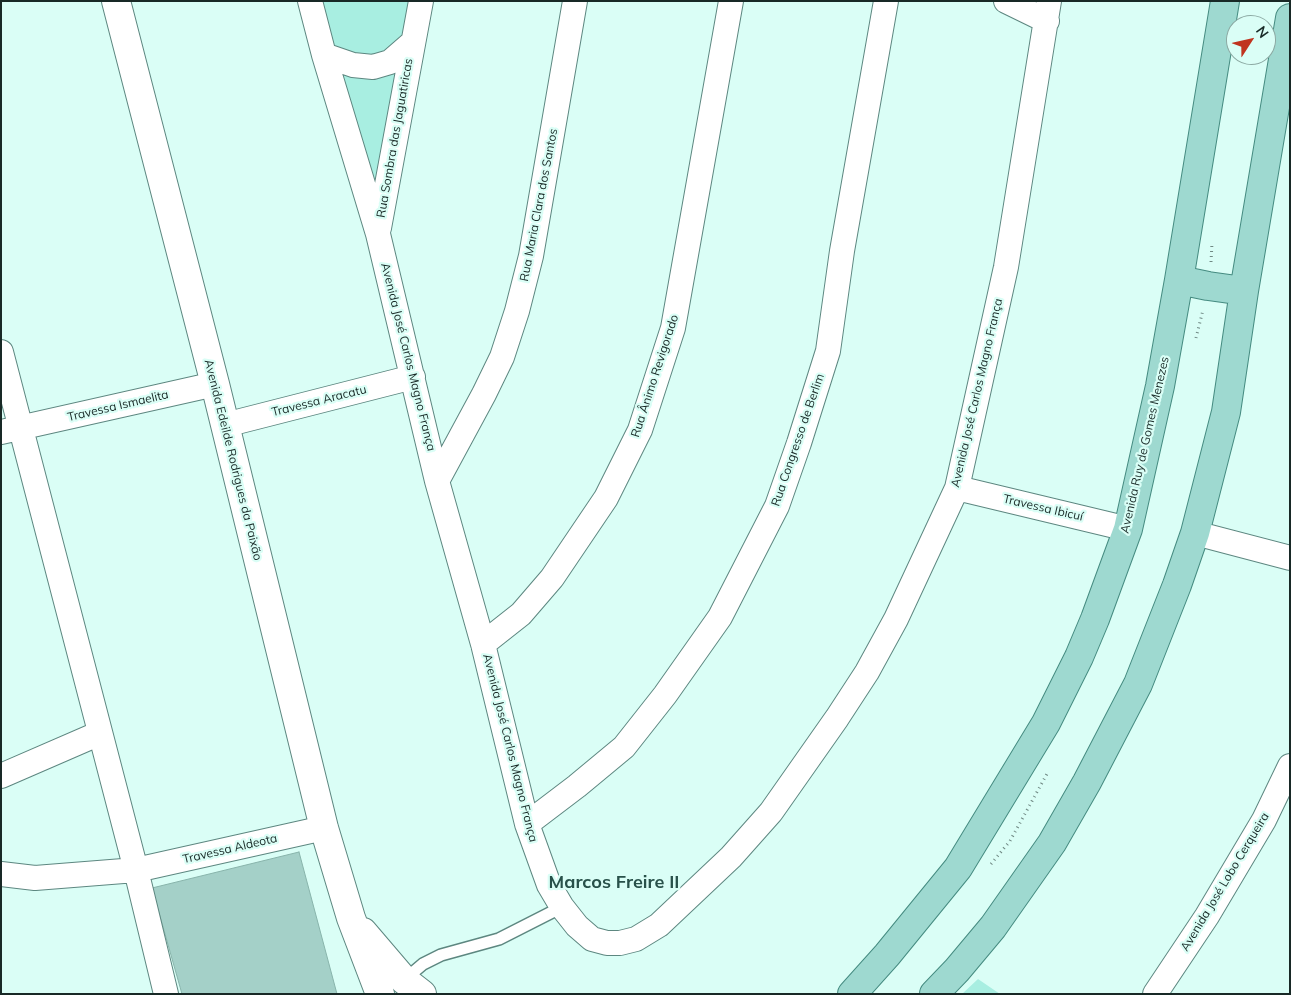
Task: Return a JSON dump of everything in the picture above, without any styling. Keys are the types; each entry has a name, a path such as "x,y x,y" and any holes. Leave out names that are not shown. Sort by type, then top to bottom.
{"main road":[{"name":"Avenida Ruy de Gomes Menezes","path":"852,994 887,955 958,868 1041,732 1079,657 1095,620 1128,529 1160,386 1225,1"},
{"path":"934,994 957,970 1004,912 1043,857 1087,782 1138,684 1177,585 1195,533 1226,412 1244,291 1290,18"},
{"path":"1179,280 1244,291"}],"street":[{"name":"Avenida Edeilde Rodrigues da Paixão","path":"116,1 215,384 324,828 351,918 380,994"},
{"name":"Avenida José Carlos Magno França","path":"310,1 324,55 378,234 437,481 483,644 527,824 549,885 562,907 577,926 592,939 607,943 620,943 636,939 659,925 731,857 771,812 837,718 867,672 896,619 957,488 1006,267 1048,11"},
{"name":"Rua Sombra das Jaguatiricas","path":"378,234 421,1"},
{"name":"Rua Maria Clara dos Santos","path":"437,481 502,357 517,311 531,256 575,1"},
{"name":"Rua Ânimo Revigorado","path":"483,644 521,614 552,578 606,498 640,430 673,328 731,1"},
{"name":"Rua Congresso de Berlim","path":"527,824 624,747 665,695 720,616 777,506 799,444 828,351 842,251 886,1"},
{"path":"1006,1 1048,11"},
{"name":"Rua Sombra das Jaguatiricas","path":"324,55 353,65 373,67 390,62 413,42"},
{"path":"1,352 12,430 100,734 166,994"},
{"name":"Travessa Aracatu","path":"224,425 413,377"},
{"name":"Travessa Ismaelita","path":"12,430 215,384"},
{"name":"Travessa Ibicuí","path":"957,488 1128,529"},
{"path":"1195,533 1290,558"},
{"path":"1,776 12,763 100,734"},
{"name":"Avenida José Lobo Cerqueira","path":"1155,994 1207,916 1260,828 1290,766"},
{"name":"Travessa Aldeota","path":"1,874 36,878 136,870 324,828"},
{"name":"Avenida Edeilde Rodrigues da Paixão","path":"351,918 413,987"}],"lane":[{"path":"413,987 423,964 441,955 499,939 562,907"}],"green space":[{"path":"317,1 415,1 408,38 388,53 372,57 331,50"},
{"path":"399,61 377,202 334,63"},
{"path":"978,979 1000,994 962,994"}],"building":[{"path":"299,852 337,994 182,994 152,888"}],"district":[{"name":"Marcos Freire II","path":"614,883"}]}
